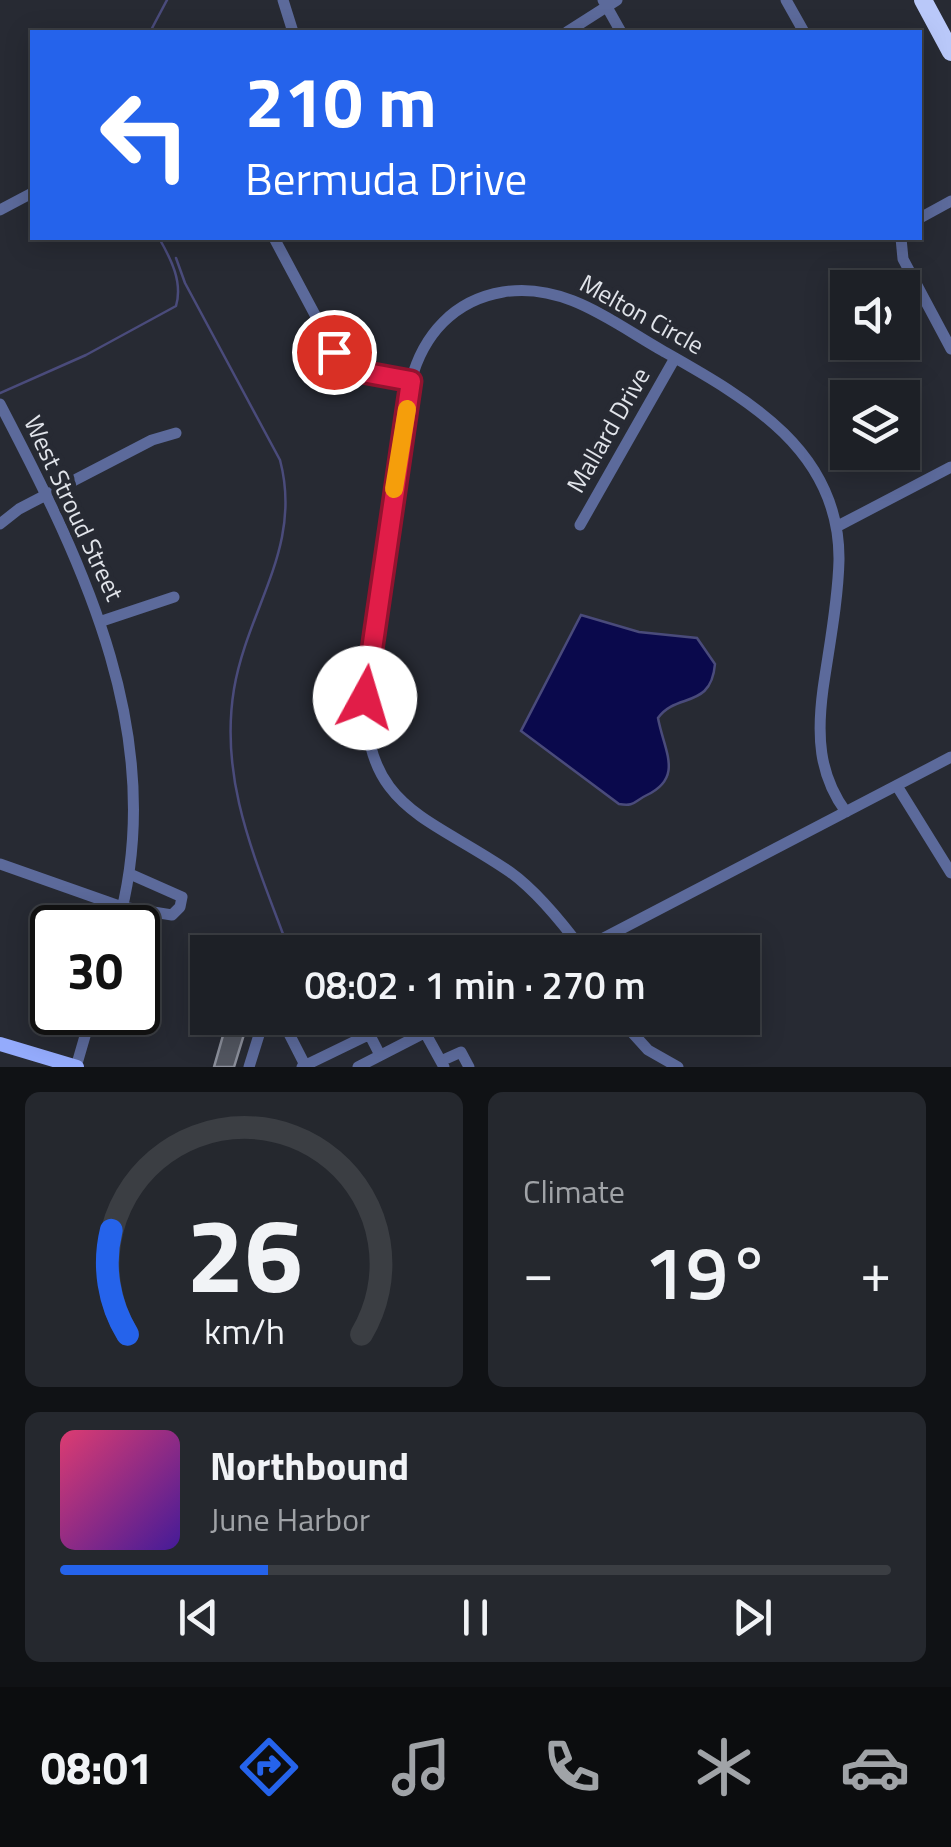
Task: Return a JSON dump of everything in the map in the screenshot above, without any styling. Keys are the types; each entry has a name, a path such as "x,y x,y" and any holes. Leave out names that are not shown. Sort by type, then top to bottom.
{"highway":[{"path":"923,0 951,52"}],"main road":[{"path":"0,1044 77,1067"}],"street":[{"path":"283,0 292,30"},
{"path":"786,0 803,30"},
{"path":"570,30 609,2 619,30"},
{"path":"0,210 30,194"},
{"path":"922,217 951,201"},
{"path":"275,240 337,356 362,372 411,381"},
{"path":"901,240 903,259 951,349"},
{"name":"Melton Circle","path":"567,935 528,887 422,821 392,792 379,772 367,722 366,684 411,381 424,344 448,316 477,300 512,290 563,294 739,394 791,438 821,482 836,527 839,562 818,736 827,780 846,812"},
{"name":"Mallard Drive","path":"580,524 675,358"},
{"name":"West Stroud Street","path":"0,404 47,494 102,621 127,728 130,874 122,905"},
{"path":"0,524 47,494 152,440 176,433"},
{"path":"836,527 951,467"},
{"path":"102,621 174,597"},
{"path":"613,935 951,757"},
{"path":"898,786 951,873"},
{"path":"0,864 116,905"},
{"path":"130,874 182,897 180,907 172,915 160,913"},
{"path":"77,1067 86,1035"},
{"path":"249,1067 259,1035"},
{"path":"289,1035 304,1067 368,1035"},
{"path":"370,1035 380,1055"},
{"path":"358,1067 420,1035"},
{"path":"428,1035 443,1064 460,1052 469,1067"},
{"path":"635,1035 648,1050 678,1067"}],"shaded area":[{"path":"581,615 639,632 697,638 715,664 707,688 665,710 658,718 668,771 658,788 631,804 619,804 521,731"}],"building":[{"path":"223,1035 244,1035 234,1067 214,1067"}],"waterway":[{"path":"151,30 167,0"},
{"path":"0,393 86,355 176,306 177,279 160,240"},
{"path":"176,258 185,283 280,460 285,491 279,549 241,659 231,723 231,755 243,818 283,935"}],"slow traffic":[{"path":"394,489 407,409"}],"route":[{"path":"334,352 362,372 411,381 365,698"}]}
